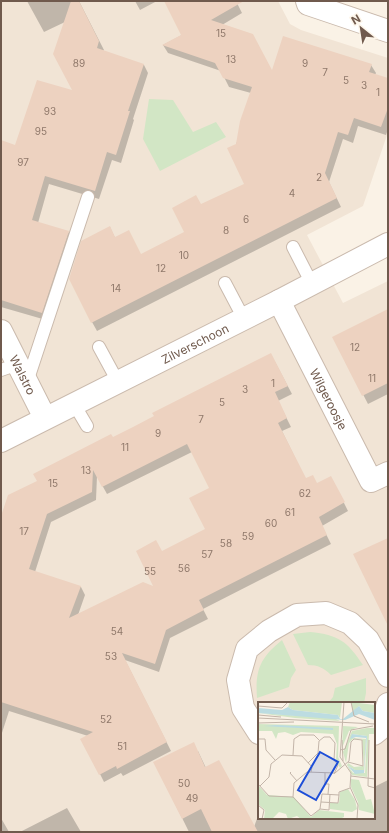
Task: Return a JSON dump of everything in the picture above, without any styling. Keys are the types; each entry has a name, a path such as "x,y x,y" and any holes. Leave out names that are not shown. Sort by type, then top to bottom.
{"street":[{"path":"307,1 308,4 388,31"},
{"name":"Zilverschoon","path":"1,441 244,319 388,244"},
{"name":"Wilgeroosje","path":"279,301 371,481 388,473"},
{"name":"Walstro","path":"1,331 15,372 45,418"},
{"path":"258,731 243,708 238,680 248,649 269,631 297,615 326,614 350,623 368,640 388,676"},
{"path":"375,733 379,730 388,704"}],"lane":[{"path":"15,372 88,197"},
{"path":"293,247 312,284"},
{"path":"225,283 244,319"},
{"path":"98,347 118,382"},
{"path":"74,404 86,426"}],"shaded area":[{"path":"1,1 278,1 290,24 301,30 388,58 388,132 363,206 307,235 343,303 388,281 388,832 1,832"}],"green space":[{"path":"149,99 173,100 193,132 216,122 226,137 160,171 143,139"},
{"path":"310,632 335,637 352,650 363,665 331,675 321,667 308,665 293,634"},
{"path":"282,640 296,670 291,678 289,687 257,698 257,680 260,665"},
{"path":"366,678 364,702 329,702 333,697 335,688"}],"building":[{"path":"71,1 79,1 99,41 97,48 144,64 128,111 130,111 116,155 107,152 95,191 45,176 32,220 69,231 42,313 1,300 1,140 15,145 37,80 72,90 53,54"},
{"path":"164,1 244,1 211,20 253,34 272,70 283,36 372,64 369,72 388,78 388,108 381,127 354,118 348,135 338,132 325,173 337,198 91,323 69,279 81,241 110,226 115,237 129,230 141,254 184,232 172,208 196,195 201,204 244,184 227,148 236,144 240,121 252,87 223,78 215,63 162,45 181,35"},
{"path":"388,309 388,383 362,396 332,337"},
{"path":"271,353 288,386 275,392 287,418 278,423 306,478 313,475 317,483 331,476 345,502 319,517 327,535 199,600 204,610 166,630 155,664 122,653 167,742 117,769 116,766 99,775 80,739 93,732 1,702 1,516 8,495 37,481 33,474 111,434 113,437 133,427 154,416 152,413","holes":["187,444 209,488 189,498 205,529 162,551 156,540 136,551 153,586 143,582 69,618 81,586 29,569 47,514 92,492 93,470 102,487"]},
{"path":"388,538 388,626 353,554"},
{"path":"194,742 205,767 219,760 258,832 212,832 201,809 182,819 153,762"}]}
